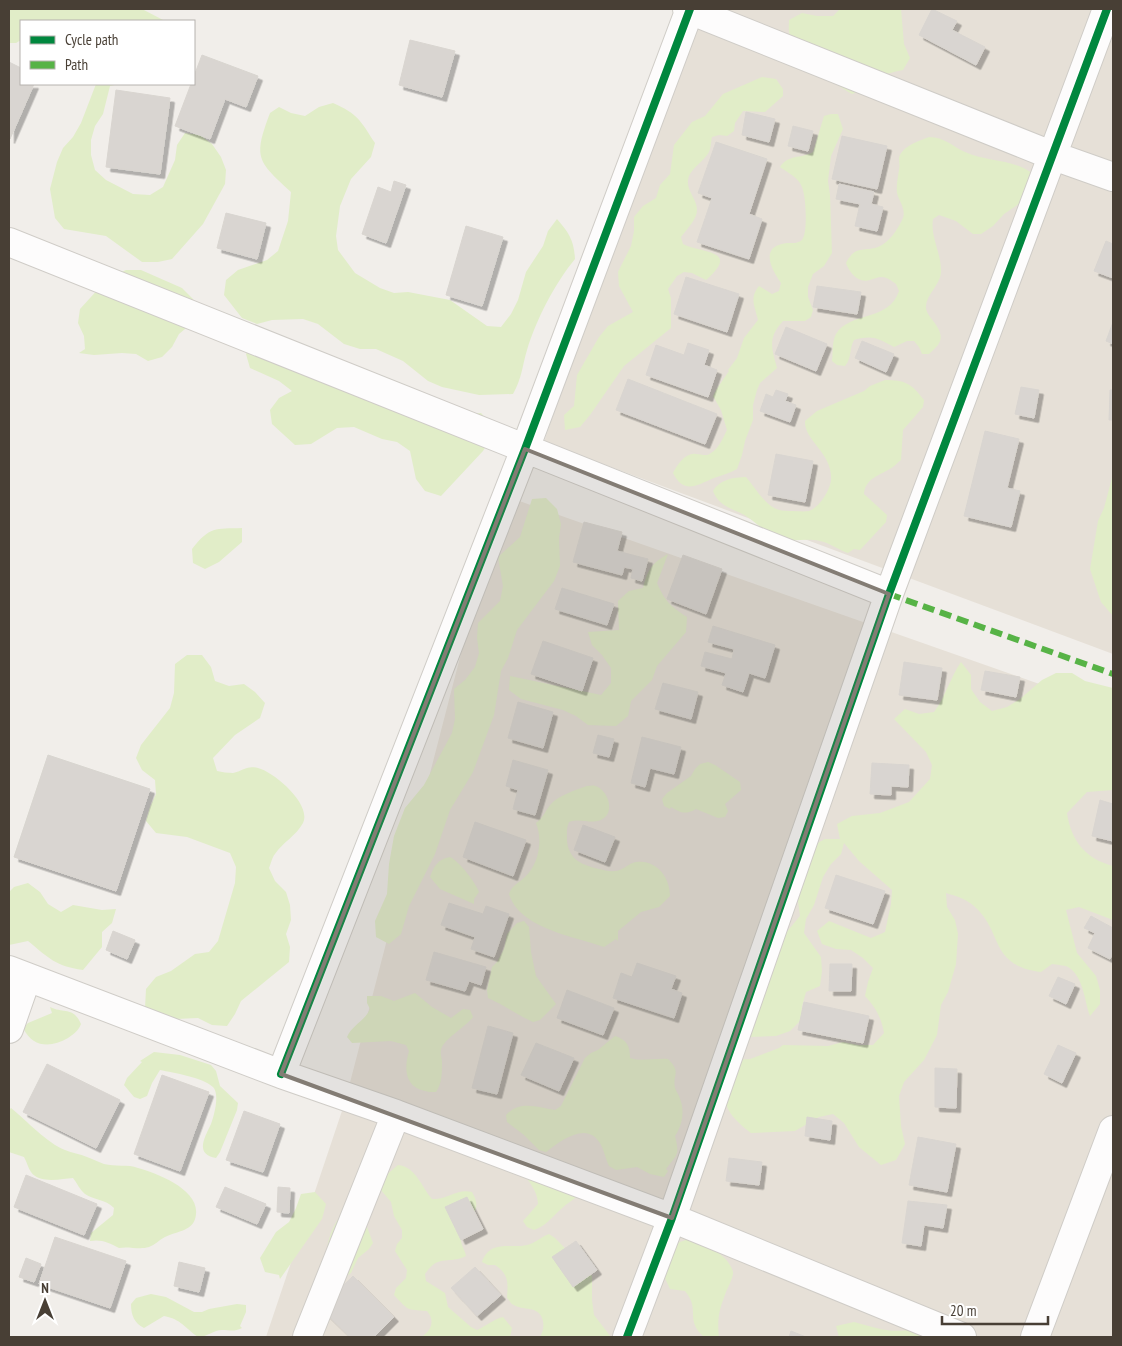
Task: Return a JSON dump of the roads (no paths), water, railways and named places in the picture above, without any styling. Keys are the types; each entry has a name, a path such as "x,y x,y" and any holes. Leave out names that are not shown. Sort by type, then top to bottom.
{"street":[{"path":"281,1074 525,449 689,9 1051,155 1113,177"},
{"path":"627,1337 672,1218 889,594 1107,9"},
{"path":"9,242 889,594"},
{"path":"9,1029 18,974 281,1074 396,1114 672,1218 962,1337"},
{"path":"307,1337 396,1114"},
{"path":"1035,1337 1113,1130"}]}
